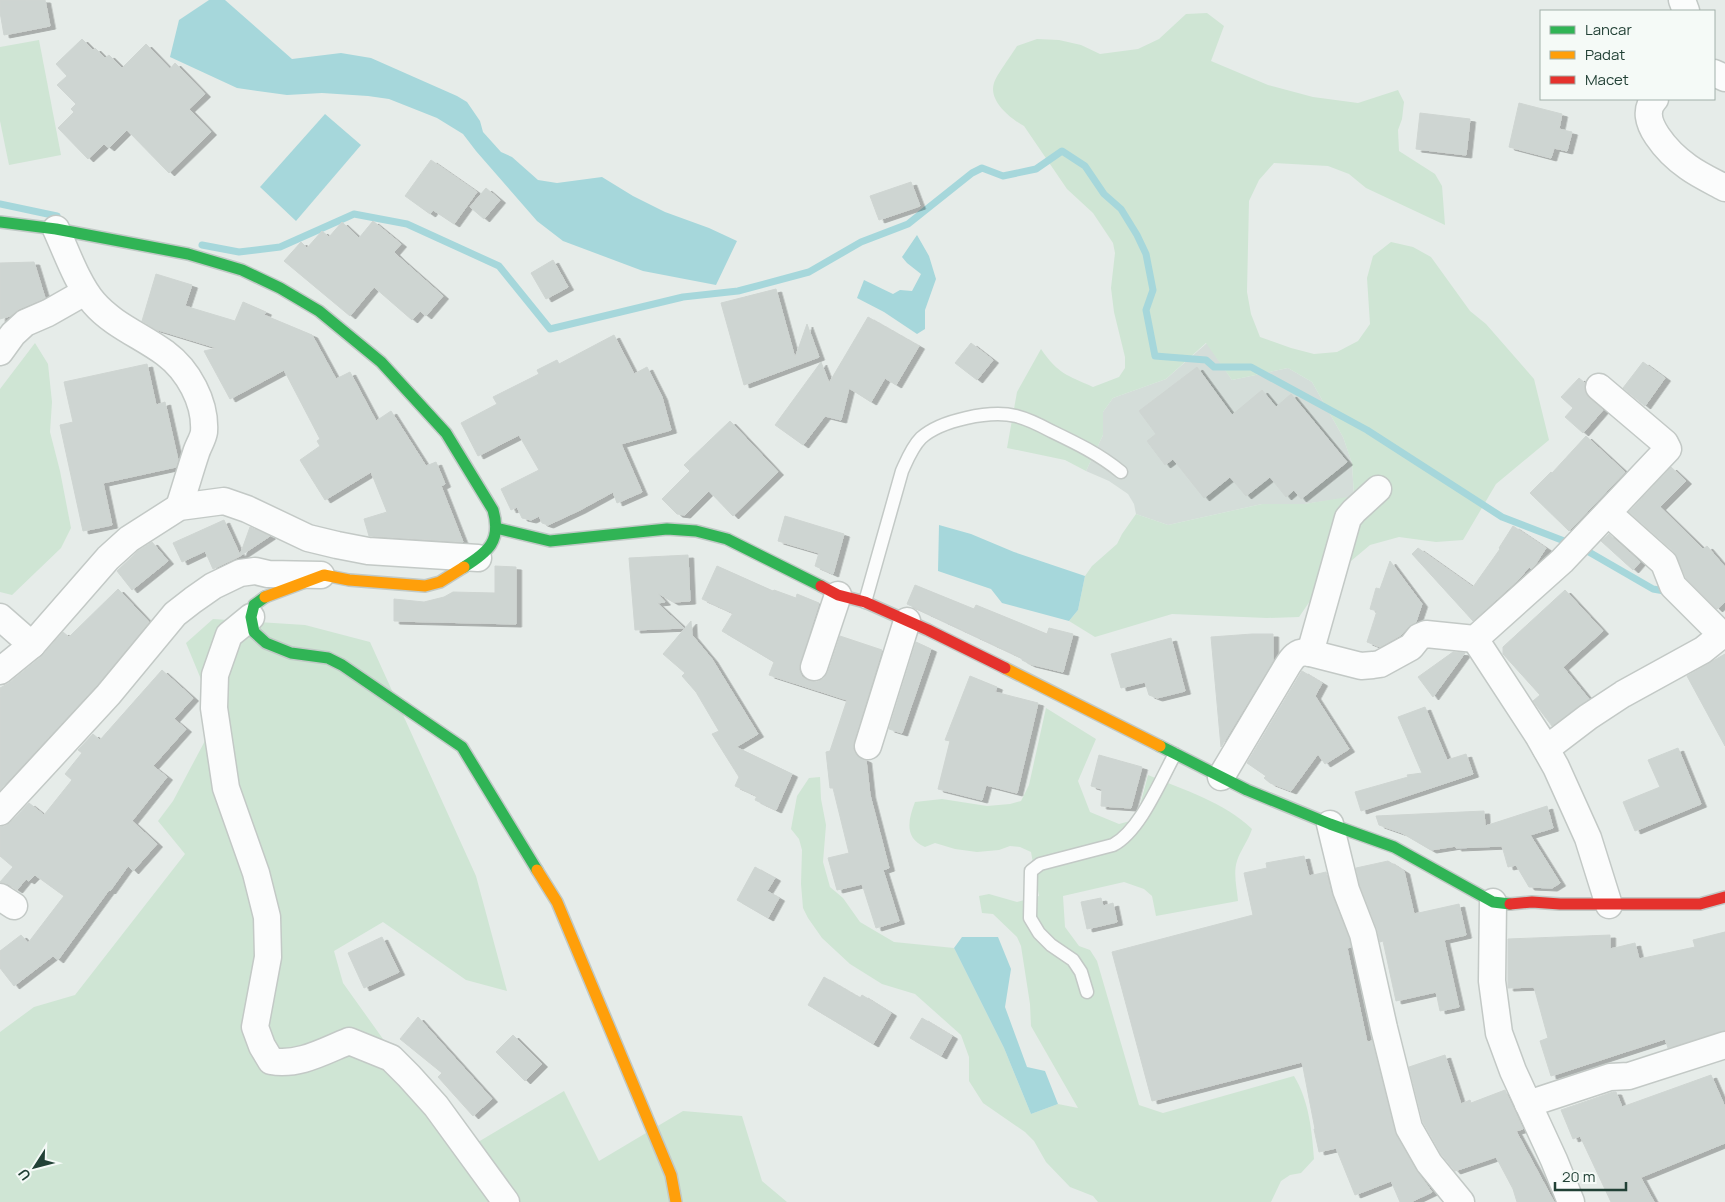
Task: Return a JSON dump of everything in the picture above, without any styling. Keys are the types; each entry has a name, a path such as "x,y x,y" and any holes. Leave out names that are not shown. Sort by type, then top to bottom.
{"street":[{"path":"1654,100 1649,108 1648,114 1649,122 1655,132 1676,157 1687,166 1725,188"},
{"path":"0,222 56,229 188,254 242,270 280,288 319,311 381,362 446,433 493,510 496,520 492,544 478,558 453,575 440,582 426,586 349,580 324,575 255,572 240,573 213,586 175,614 108,695 0,812"},
{"path":"56,229 86,292 94,304 112,319 166,353 182,369 195,390 202,411 204,433 196,451 179,507"},
{"path":"0,352 13,334 26,323 86,292"},
{"path":"1221,778 1290,662 1298,653 1303,651 1361,666 1380,664 1411,647 1419,637 1426,634 1475,639 1562,561 1602,520 1667,451 1668,447 1599,387"},
{"path":"1310,653 1348,518 1354,510 1378,489"},
{"path":"0,671 32,645 108,558 129,539 179,507 224,501 247,509 308,538 337,545 368,551 478,558"},
{"path":"1546,749 1588,717 1616,699 1716,641 1719,634 1716,628 1673,586 1664,563 1602,520"},
{"path":"496,528 550,541 667,529 696,531 728,539 838,595 866,602 907,621 1221,778 1330,824 1394,847 1493,902 1512,904 1532,902 1609,905 1700,904 1725,897"},
{"path":"324,575 269,594 254,605 251,617 254,632 266,643 291,653 328,658 342,665 462,747 557,902 670,1176 676,1202"},
{"path":"814,667 838,595"},
{"path":"0,617 32,645"},
{"path":"251,617 229,634 215,676 214,708 226,788 256,873 267,917 268,957 255,1027 262,1046 271,1061 281,1062 302,1060 350,1041 390,1058 436,1106 506,1202"},
{"path":"868,746 907,621"},
{"path":"1475,639 1546,749 1573,801 1588,838 1609,905"},
{"path":"1330,824 1346,890 1363,934 1409,1128 1429,1164 1461,1202"},
{"path":"1493,902 1492,981 1499,1033 1513,1071 1571,1202"},
{"path":"1528,1104 1610,1077 1629,1076 1725,1045"}],"lane":[{"path":"866,602 902,471 910,452 920,439 936,427 957,420 983,416 1015,416 1035,423 1082,446 1104,458 1121,472"},
{"path":"1087,992 1081,972 1073,960 1051,945 1039,933 1030,918 1031,871 1040,864 1119,842 1138,822 1175,754"}],"shaded area":[{"path":"1207,343 1232,380 1288,368 1312,382 1343,437 1352,463 1354,497 1304,504 1262,504 1168,525 1136,514 1134,504 1128,494 1109,481 1086,471 1103,435 1103,412 1113,398 1166,379"}],"green space":[{"path":"1207,13 1224,26 1211,61 1268,85 1313,97 1358,103 1398,90 1404,102 1402,119 1398,130 1399,151 1435,174 1442,186 1445,225 1366,188 1349,174 1328,166 1274,163 1259,180 1249,201 1247,292 1251,314 1260,337 1314,354 1337,352 1358,341 1370,324 1367,278 1373,256 1391,242 1413,247 1431,257 1470,311 1486,324 1534,379 1549,440 1496,484 1463,540 1436,542 1399,537 1370,545 1319,588 1299,617 1267,618 1172,614 1095,637 1069,621 1078,610 1085,576 1092,566 1117,544 1136,514 1168,525 1262,504 1304,504 1354,496 1352,463 1343,437 1312,382 1288,368 1232,380 1206,343 1166,379 1113,398 1103,412 1103,435 1086,471 1065,460 1007,448 1017,392 1041,349 1058,369 1093,387 1119,377 1125,368 1125,357 1114,312 1111,288 1115,253 1113,243 1093,213 1067,189 1024,126 1007,114 997,103 993,90 994,83 1017,46 1037,39 1059,40 1081,45 1100,54 1138,49 1159,39 1186,14"},
{"path":"39,40 61,155 9,165 0,121 0,47"},
{"path":"35,343 48,364 52,402 50,432 71,528 61,548 12,595 0,592 0,389"},
{"path":"213,619 305,625 370,642 476,876 507,991 466,980 383,922 334,951 343,983 463,1151 564,1091 599,1161 683,1111 742,1116 762,1181 787,1202 0,1202 0,1032 34,1007 75,995 185,854 158,821 173,801 207,737 210,701 186,643"},
{"path":"1046,708 1096,739 1078,781 1090,812 1119,824 1134,820 1139,809 1148,775 1216,804 1229,811 1252,829 1238,857 1236,866 1235,876 1238,901 1156,916 1152,896 1144,889 1124,882 1063,896 1065,927 1079,946 1090,950 1097,961 1139,1105 1163,1113 1294,1076 1306,1106 1311,1127 1314,1159 1301,1173 1290,1175 1281,1181 1271,1202 1098,1202 1093,1196 1070,1187 1046,1162 1034,1141 1025,1132 983,1103 969,1081 969,1057 961,1035 915,994 882,984 850,964 822,938 803,908 801,884 802,850 799,839 791,829 797,796 809,778 820,777 821,799 826,825 823,862 830,887 843,898 860,922 894,942 954,948 1004,1048 1031,1114 1058,1104 1078,1108 1031,1026 1030,1004 1021,946 1017,937 993,914 982,913 979,896 989,894 1017,902 1039,896 1031,852 1020,847 1010,846 999,850 977,852 955,849 935,843 925,847 914,839 910,828 915,802 942,799 987,806 1021,801 1029,785"}],"water":[{"path":"209,0 225,0 292,59 341,53 371,58 457,96 467,102 480,121 483,132 501,152 512,157 538,180 557,183 602,177 633,196 665,212 709,228 737,241 716,285 643,271 563,241 537,221 463,134 437,118 389,99 322,93 287,95 237,88 170,57 179,20"},
{"path":"325,114 361,145 296,221 260,187"},
{"path":"917,235 929,256 936,279 925,310 925,329 917,334 884,312 857,298 864,280 893,294 900,290 912,291 921,274 902,257"},
{"path":"939,525 971,534 1014,552 1085,576 1078,610 1069,621 1002,603 991,589 938,571"},
{"path":"962,937 998,937 1011,969 1005,1007 1027,1067 1045,1071 1058,1104 1031,1114 1004,1048 954,948"}],"building":[{"path":"0,0 45,0 50,26 4,35"},
{"path":"82,39 105,58 109,55 122,68 146,44 170,69 175,63 205,94 189,109 211,132 169,173 127,130 109,148 104,144 88,159 58,128 74,112 71,109 76,104 57,85 67,76 56,64"},
{"path":"1519,103 1562,114 1559,129 1572,132 1567,151 1554,148 1551,158 1509,147"},
{"path":"1420,113 1470,119 1466,155 1416,149"},
{"path":"431,160 477,192 454,224 433,210 430,214 405,196"},
{"path":"911,182 920,206 879,220 870,196"},
{"path":"486,188 500,200 484,219 470,207"},
{"path":"373,221 401,244 394,252 443,296 426,316 420,311 412,320 374,287 350,316 284,261 301,242 307,248 322,231 329,237 342,222 359,238"},
{"path":"553,260 568,287 546,299 531,273"},
{"path":"34,262 45,298 19,309 10,316 0,319 0,263"},
{"path":"156,274 192,285 185,306 235,321 243,302 266,312 264,315 312,335 336,379 350,372 376,421 391,411 426,466 436,462 445,484 441,486 463,542 369,536 364,519 387,512 371,472 325,500 300,460 320,446 317,441 320,439 284,370 230,399 204,351 217,348 155,329 142,321"},
{"path":"776,289 795,358 807,324 819,357 744,385 721,303"},
{"path":"868,317 919,346 896,385 885,378 871,402 849,388 841,420 825,416 803,445 775,425 821,362 829,383"},
{"path":"614,335 634,374 647,367 662,397 671,430 621,444 642,492 617,503 613,492 548,525 542,523 539,516 531,520 522,518 517,507 511,510 501,489 539,470 519,435 478,456 461,423 497,404 493,397 539,374 537,370 557,360 559,364"},
{"path":"971,343 993,360 977,380 955,363"},
{"path":"1643,362 1665,378 1645,406 1623,388"},
{"path":"147,364 156,405 165,402 178,460 176,467 103,483 112,525 83,531 60,425 73,422 64,382"},
{"path":"1197,367 1232,415 1262,390 1276,407 1291,394 1347,462 1301,499 1294,490 1286,497 1270,477 1246,496 1230,477 1204,498 1173,459 1165,465 1147,441 1156,434 1139,411"},
{"path":"1579,378 1585,383 1585,392 1589,398 1603,410 1583,433 1565,417 1573,408 1561,397"},
{"path":"730,421 778,472 733,516 709,491 685,515 677,514 662,499 690,471 684,465"},
{"path":"1586,436 1625,472 1569,531 1530,493 1552,473"},
{"path":"1671,467 1686,481 1660,507 1703,549 1707,546 1725,567 1725,602 1717,609 1686,578 1674,552 1629,512"},
{"path":"785,516 844,534 833,574 815,566 819,553 778,541"},
{"path":"224,520 240,555 250,527 270,536 240,556 213,569 205,551 182,562 173,543"},
{"path":"1513,526 1546,548 1531,569 1529,567 1520,578 1473,621 1412,554 1418,548 1473,587 1500,549"},
{"path":"1609,534 1640,562 1633,570 1601,541"},
{"path":"152,542 168,561 132,590 117,571 138,551"},
{"path":"688,555 690,601 673,602 656,592 665,602 657,603 684,628 635,630 629,558"},
{"path":"1390,561 1422,604 1416,622 1401,635 1380,647 1367,642 1377,611 1370,609 1376,588 1380,589"},
{"path":"495,566 516,567 516,624 394,621 394,599 424,602 444,597 453,592 495,593"},
{"path":"717,566 773,591 796,598 797,594 819,603 799,670 802,677 809,681 817,682 824,678 828,672 840,636 882,650 853,749 857,756 866,760 870,795 889,868 883,870 899,921 876,928 862,884 837,890 828,858 849,853 833,788 830,788 826,752 830,751 847,700 769,675 774,662 722,631 733,613 702,599"},
{"path":"915,585 974,609 976,605 1047,634 1049,628 1073,634 1063,672 1030,664 1022,660 1022,658 907,604"},
{"path":"118,589 149,622 97,685 0,790 0,688 41,657 63,632 69,637"},
{"path":"1565,590 1603,631 1563,667 1589,699 1552,726 1533,701 1540,695 1503,654 1503,647"},
{"path":"691,621 692,635 712,659 758,734 736,747 792,774 776,810 755,800 757,796 735,786 739,777 712,734 719,731 696,692 682,676 685,673 663,654"},
{"path":"1273,634 1273,661 1221,747 1211,637"},
{"path":"1171,638 1185,691 1157,698 1149,695 1145,682 1121,688 1111,654"},
{"path":"916,642 931,649 902,733 889,729"},
{"path":"1453,652 1465,653 1433,697 1418,677"},
{"path":"1725,654 1725,746 1687,676"},
{"path":"162,670 193,698 174,719 186,729 153,766 167,777 132,821 157,844 133,871 128,866 58,960 53,956 14,986 0,968 0,951 21,935 28,943 64,896 35,875 29,881 26,879 17,890 8,884 0,882 13,867 0,856 0,827 11,822 29,803 44,815 72,780 65,774 82,753 78,750 93,734 100,740"},
{"path":"1302,671 1322,683 1315,696 1349,749 1325,764 1318,754 1291,791 1270,783 1264,778 1266,776 1247,763"},
{"path":"970,676 997,687 995,692 1038,703 1017,793 986,785 982,800 938,789 950,741 945,740"},
{"path":"1425,707 1447,760 1466,754 1473,774 1361,811 1355,792 1408,777 1407,775 1422,773 1398,717"},
{"path":"1678,748 1701,804 1635,831 1623,802 1660,787 1648,760"},
{"path":"1099,755 1142,767 1131,808 1101,806 1102,789 1091,786"},
{"path":"1547,806 1553,828 1530,835 1560,883 1552,888 1529,887 1516,865 1508,867 1502,846 1456,848 1456,846 1431,850 1402,833 1379,825 1376,816 1484,811 1485,826"},
{"path":"1304,856 1309,876 1326,872 1332,895 1349,938 1351,947 1347,948 1367,1042 1372,1041 1395,1132 1416,1170 1432,1192 1411,1202 1400,1202 1391,1181 1355,1195 1336,1148 1319,1152 1302,1062 1152,1101 1112,952 1253,915 1244,873 1267,868 1266,863"},
{"path":"1388,861 1404,871 1414,914 1459,904 1466,935 1444,940 1459,1007 1440,1011 1436,992 1396,1001 1383,941 1380,942 1377,929 1360,886 1356,868"},
{"path":"755,867 775,878 767,891 779,898 768,918 737,900"},
{"path":"1101,898 1103,906 1113,903 1117,922 1087,929 1081,902"},
{"path":"1725,932 1725,1030 1668,1048 1665,1039 1551,1076 1540,1041 1548,1038 1534,987 1508,988 1508,939 1610,935 1610,949 1635,943 1639,959 1695,947 1693,940"},
{"path":"382,937 399,972 364,988 348,953"},
{"path":"824,977 860,998 862,995 891,1013 873,1044 808,1005"},
{"path":"418,1017 492,1099 473,1116 438,1077 442,1073 400,1039"},
{"path":"922,1018 952,1036 941,1056 910,1038"},
{"path":"513,1035 542,1064 525,1081 496,1052"},
{"path":"1445,1055 1461,1104 1470,1100 1471,1103 1505,1090 1523,1129 1516,1131 1554,1202 1517,1202 1513,1189 1496,1157 1455,1171 1441,1154 1423,1122 1409,1067"},
{"path":"1711,1075 1725,1107 1725,1143 1639,1178 1641,1178 1654,1202 1611,1202 1580,1136 1573,1139 1561,1110 1613,1092 1616,1092 1622,1107"}],"waterway":[{"path":"202,245 239,252 280,247 354,214 407,224 499,266 550,329 683,297 738,291 809,272 861,242 908,224 972,173 982,168 1003,176 1036,169 1062,151 1085,166 1104,194 1121,209 1146,254 1153,290 1146,310 1155,356 1206,360 1214,367 1251,367 1367,430 1502,517 1572,544"},
{"path":"0,204 57,216"},
{"path":"1582,548 1653,589 1670,592"}],"traffic: fast":[{"path":"0,222 56,229 188,254 242,270 280,288 319,311 381,362 446,433 493,510 496,530 491,544 486,551 464,567"},
{"path":"496,528 550,541 667,529 696,531 727,539 821,586"},
{"path":"265,597 254,605 251,617 254,632 266,643 291,653 328,658 342,665 462,747 537,870"},
{"path":"1160,746 1247,790 1330,824 1394,847 1493,902 1510,904"}],"traffic: slow":[{"path":"265,597 324,575 349,580 425,586 440,582 464,567"},
{"path":"1005,668 1160,746"},
{"path":"537,870 557,902 671,1175 676,1202"}],"traffic: jam":[{"path":"821,586 838,595 865,602 928,630 1005,668"},
{"path":"1510,904 1532,902 1560,904 1700,904 1725,897"}]}
